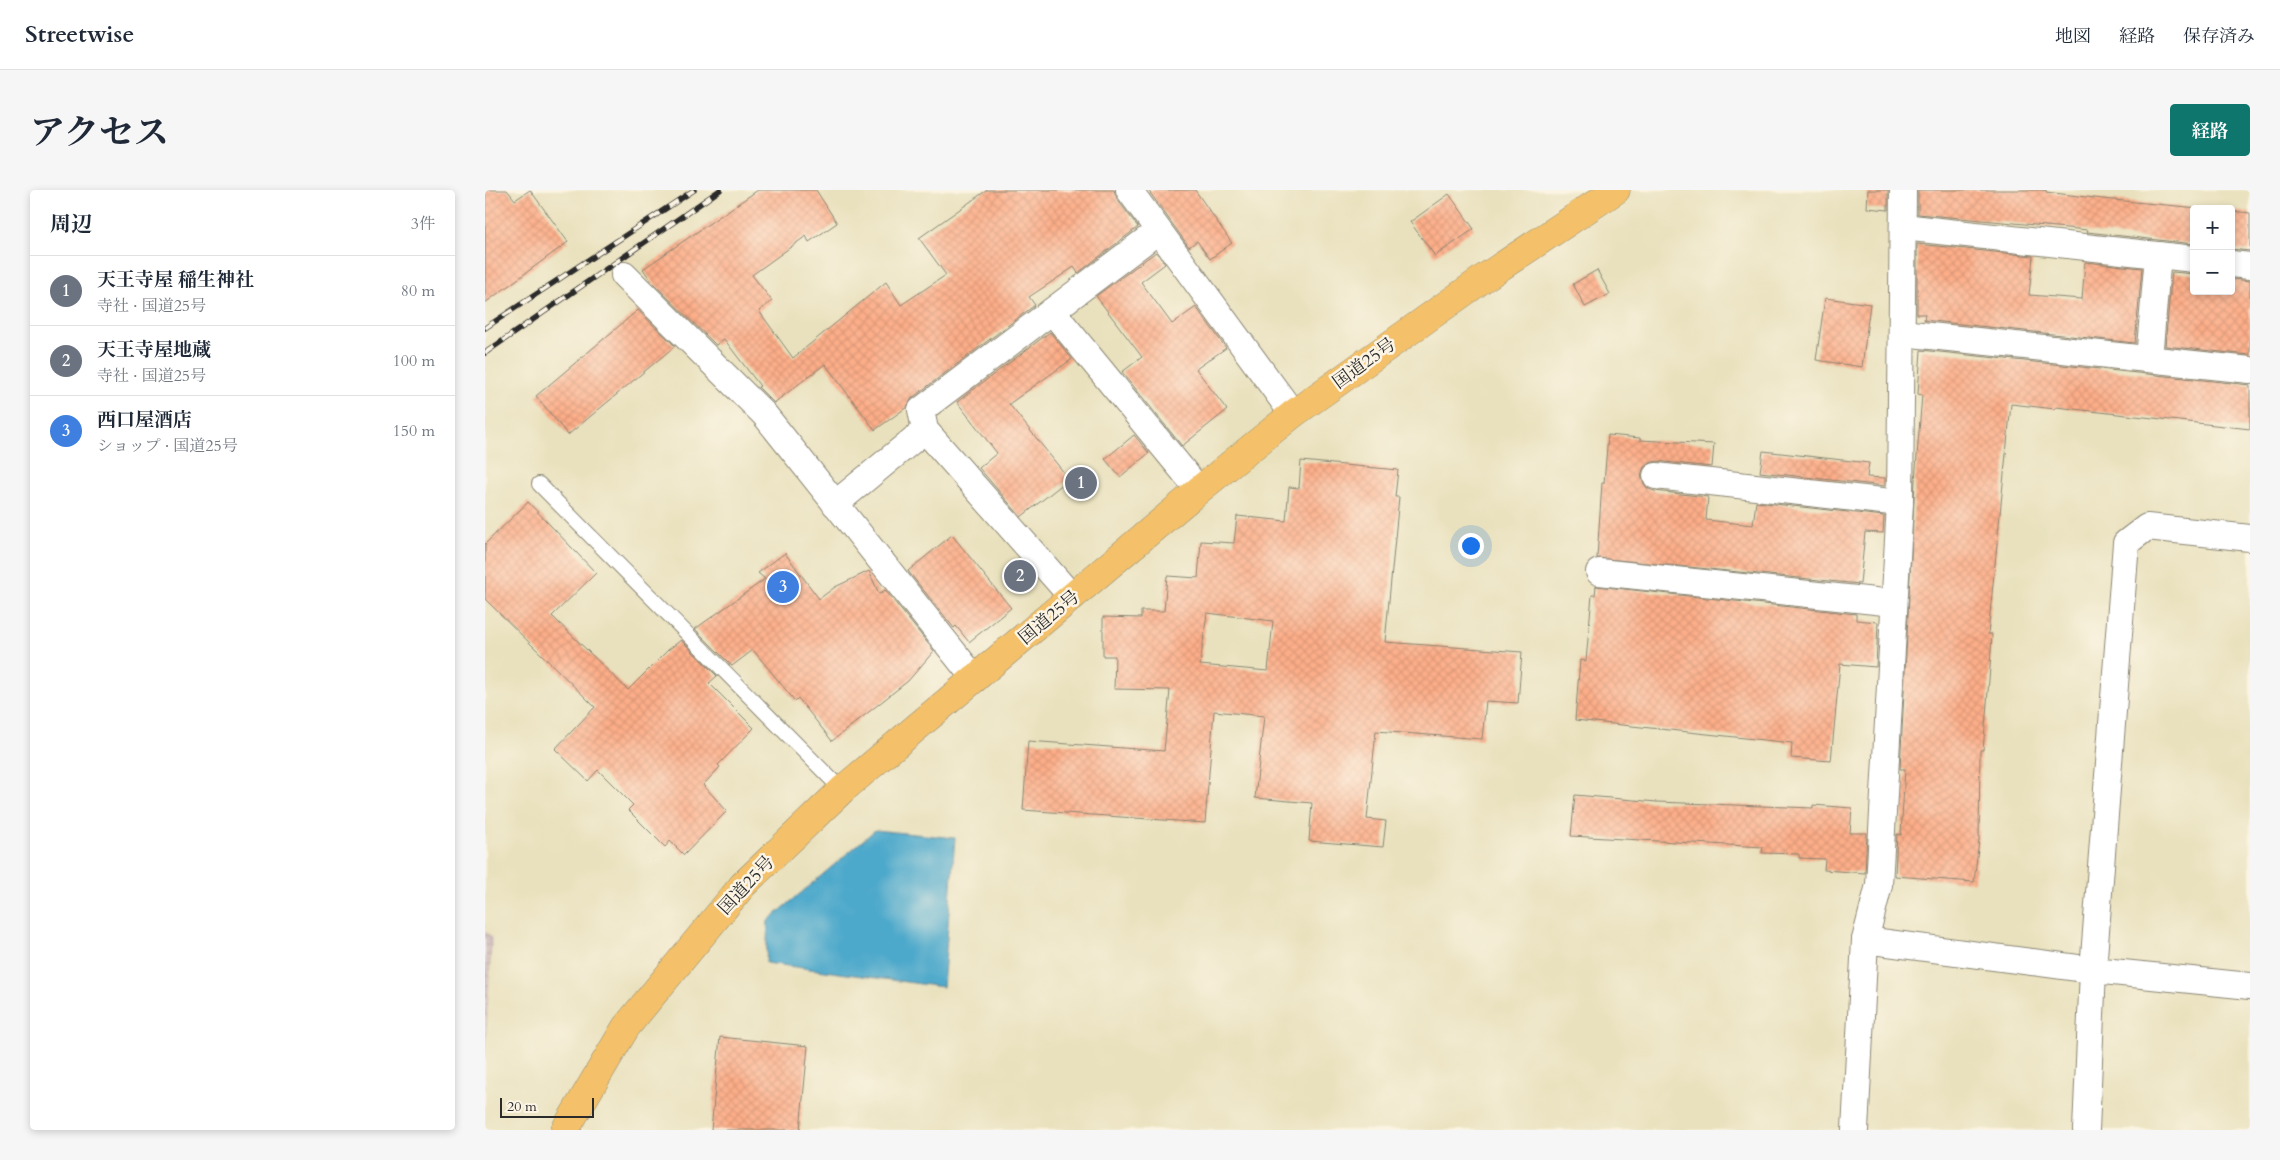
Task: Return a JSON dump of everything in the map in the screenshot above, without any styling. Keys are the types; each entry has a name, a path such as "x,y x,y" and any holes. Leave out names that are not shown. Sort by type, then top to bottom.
{"highway":[{"name":"国道25号","path":"565,1130 626,1027 743,885 842,790 1199,490 1293,414 1484,278 1616,190"}],"street":[{"path":"1129,190 1157,231 1293,414"},
{"path":"1855,1130 1865,940 1879,884 1900,502 1903,190"},
{"path":"1903,227 2190,259"},
{"path":"1072,597 925,430 921,410 1157,231"},
{"path":"2149,359 2158,255"},
{"path":"2235,264 2250,266"},
{"path":"624,275 764,414 975,679"},
{"path":"1052,311 1199,490"},
{"path":"1902,333 2250,370"},
{"path":"835,504 925,430"},
{"path":"1656,476 1900,502"},
{"path":"2086,1130 2093,970 2126,543 2147,527 2250,538"},
{"path":"1599,572 1894,603"},
{"path":"1865,940 2093,970 2250,986"}],"lane":[{"path":"539,484 842,790"}],"shaded area":[{"path":"485,931 492,937 485,1058"}],"water":[{"path":"875,830 955,838 943,987 766,963 768,921"}],"building":[{"path":"485,190 507,190 515,200 530,190 568,242 485,303"},
{"path":"758,190 816,190 837,223 809,242 806,236 752,275 772,301 759,311 793,358 886,282 901,305 946,275 919,238 987,190 1114,190 1117,199 1138,227 1078,273 1074,267 1029,297 1035,305 912,398 907,407 875,430 825,364 774,403 758,387 760,386 724,339 716,345 652,282 643,269"},
{"path":"1148,190 1195,190 1232,243 1210,259 1197,241 1189,247"},
{"path":"1868,190 1888,190 1888,210 1867,208"},
{"path":"1918,190 2046,190 2046,192 2103,199 2190,207 2190,244 2087,232 2088,230 1918,214"},
{"path":"1449,194 1474,229 1435,256 1410,222"},
{"path":"2235,211 2250,213 2250,251 2235,249"},
{"path":"1917,244 2033,256 2029,295 2082,299 2085,262 2142,268 2135,343 1924,320 1925,314 1917,314"},
{"path":"1156,252 1165,264 1141,282 1172,324 1196,307 1226,348 1196,369 1227,410 1182,446 1122,372 1142,357 1096,296"},
{"path":"1597,270 1610,294 1585,307 1573,284"},
{"path":"2172,272 2190,274 2190,295 2235,295 2235,279 2250,281 2250,355 2165,346"},
{"path":"1825,298 1870,304 1862,367 1816,360"},
{"path":"638,310 675,346 568,435 536,396"},
{"path":"1050,332 1072,359 1009,404 1069,479 1021,517 979,468 997,453 957,402"},
{"path":"1921,350 2250,385 2250,429 2056,407 2055,409 2011,404 1988,634 1992,634 1983,750 1980,750 1979,840 1974,882 1895,876 1897,834 1901,835 1905,769 1900,769 1915,480 1922,395 1918,394"},
{"path":"1134,435 1149,453 1120,477 1105,459"},
{"path":"1608,435 1640,438 1640,440 1714,444 1712,467 1657,461 1644,467 1641,475 1647,488 1654,491 1708,497 1706,520 1753,525 1756,502 1884,516 1883,533 1865,532 1860,584 1597,558 1602,483 1604,483"},
{"path":"1763,451 1869,463 1867,477 1885,478 1885,486 1760,472"},
{"path":"1301,461 1398,470 1395,497 1399,497 1385,642 1522,652 1518,703 1486,701 1482,739 1376,731 1367,819 1386,821 1383,847 1309,841 1312,803 1255,798 1264,716 1214,711 1205,823 1023,810 1028,741 1164,751 1170,690 1114,689 1115,656 1103,656 1103,617 1141,618 1141,611 1164,611 1167,576 1198,578 1201,541 1234,543 1237,516 1286,521 1289,487 1299,488","holes":["1207,613 1273,621 1268,671 1200,665"]},
{"path":"528,502 596,573 552,616 628,690 668,650 681,640 717,676 709,683 754,728 718,765 720,767 703,785 727,811 684,855 670,841 665,847 628,810 633,805 598,770 588,781 555,749 595,707 485,599 485,544"},
{"path":"952,535 1011,608 969,642 956,626 954,628 908,571"},
{"path":"785,553 819,599 835,587 869,571 879,594 885,590 934,651 908,681 832,741 798,698 795,701 753,650 732,666 695,629 765,579 758,573"},
{"path":"1596,586 1856,614 1856,620 1878,622 1876,667 1840,664 1831,761 1791,758 1792,743 1575,720 1580,660 1586,661 1592,595 1595,595"},
{"path":"1575,795 1657,802 1813,808 1813,805 1852,808 1850,833 1867,833 1865,873 1824,870 1825,859 1799,858 1799,854 1762,853 1763,847 1571,836"},
{"path":"720,1037 808,1046 800,1130 711,1130"}],"railway":[{"path":"485,328 694,190"},
{"path":"485,353 720,190"}],"place":[{"name":"天王寺屋 稲生神社","path":"1081,483"},
{"name":"天王寺屋地蔵","path":"1020,576"},
{"name":"西口屋酒店","path":"783,587"}]}
